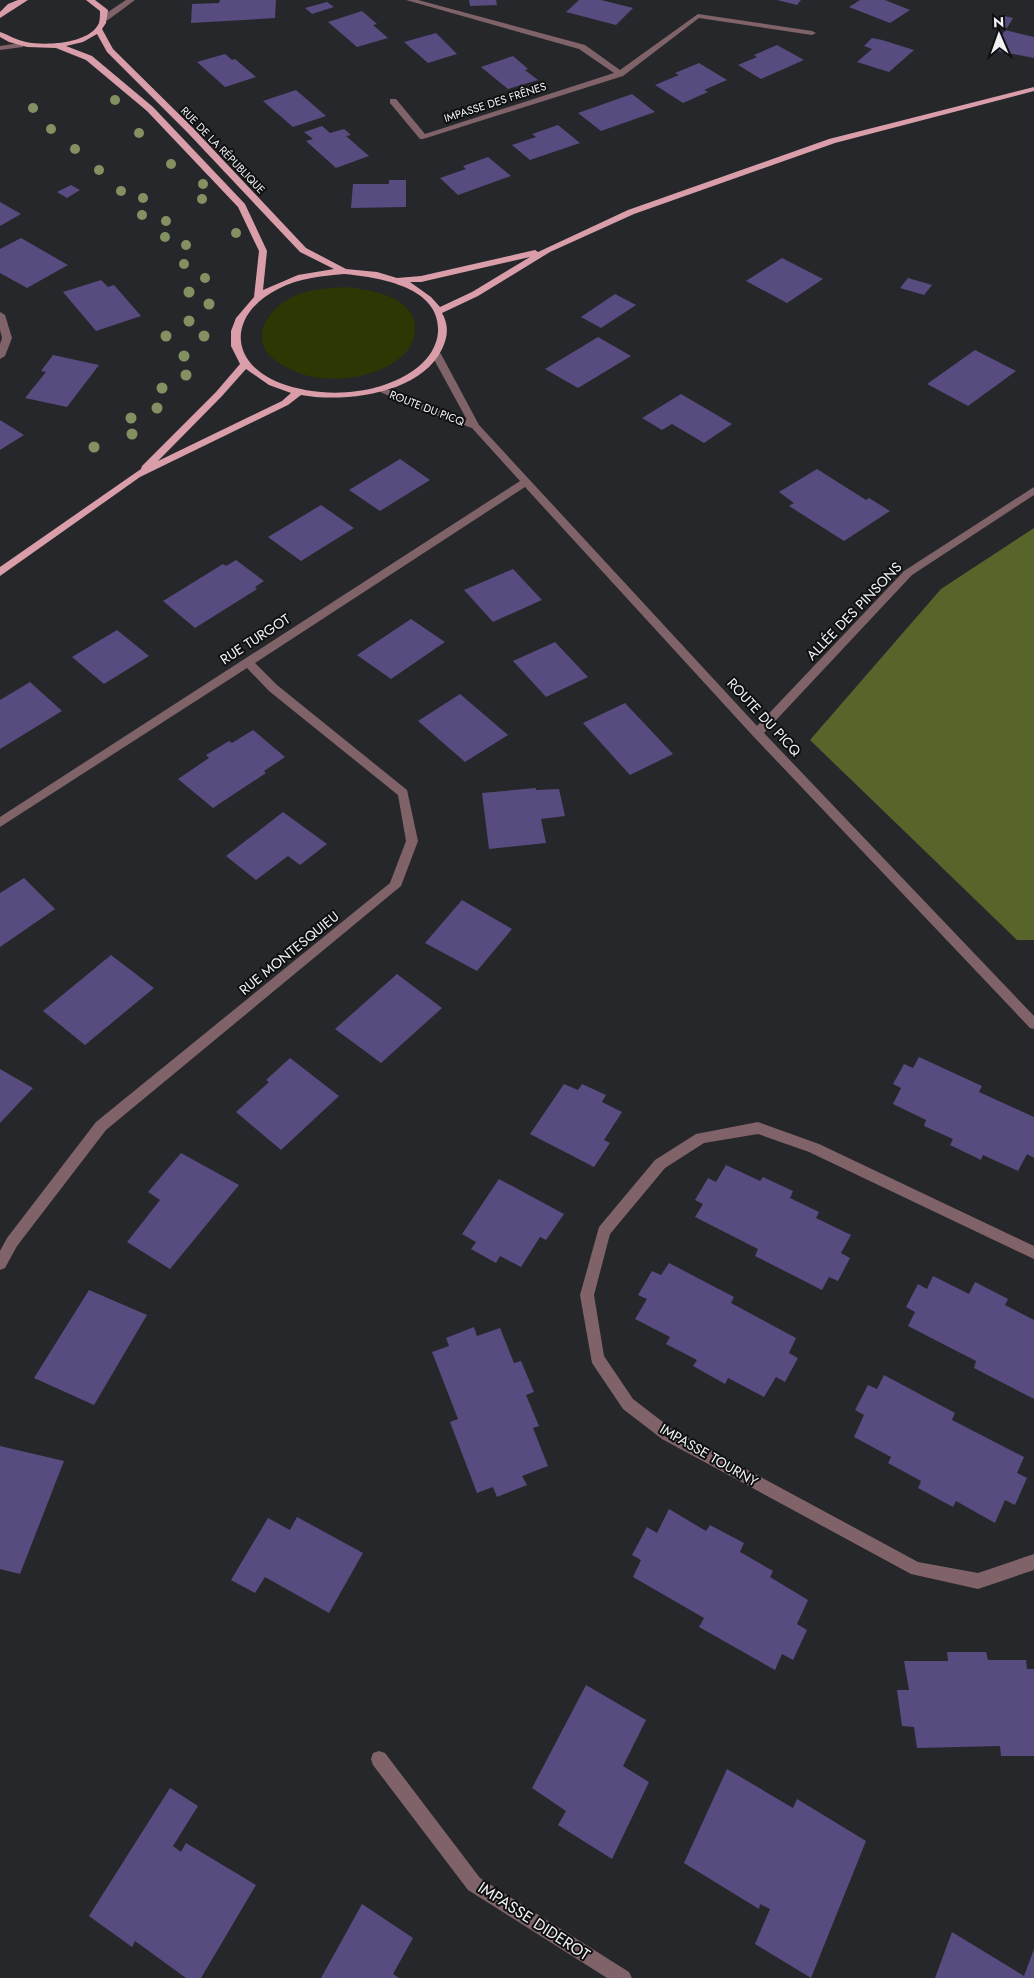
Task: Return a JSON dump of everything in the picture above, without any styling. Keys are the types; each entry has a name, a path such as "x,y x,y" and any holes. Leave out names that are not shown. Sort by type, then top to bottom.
{"main road":[{"path":"1,11 24,0"},
{"path":"0,34 9,41 20,45 58,46 88,37 98,30 105,18 104,10 90,0"},
{"name":"RUE DE LA RÉPUBLIQUE","path":"98,30 110,50 190,130 303,250 344,271"},
{"name":"RUE DE LA RÉPUBLIQUE","path":"58,46 88,58 143,104 242,206 262,251 258,297"},
{"path":"439,311 475,294 547,250 631,212 832,141 1034,89"},
{"path":"398,280 421,279 547,250"},
{"path":"344,271 372,274 398,280 423,293 439,311 444,325 443,339 436,354 422,368 403,380 380,389 353,394 325,395 299,392 258,376 245,364 236,347 236,329 244,312 258,297 283,283 312,274 344,271"},
{"path":"0,572 137,475 219,394 245,364"},
{"path":"137,475 285,404 299,392"}],"street":[{"path":"105,18 131,0"},
{"path":"410,0 582,47 620,74"},
{"name":"IMPASSE DES FRÊNES","path":"393,101 423,137 620,74 698,16 812,33"},
{"path":"0,48 20,45"},
{"path":"0,315 8,338 0,356"},
{"name":"ROUTE DU PICQ","path":"436,354 474,426 758,733 1034,1024"},
{"name":"ROUTE DU PICQ","path":"380,389 418,406 474,426"},
{"name":"RUE TURGOT","path":"0,823 526,481"},
{"name":"ALLÉE DES PINSONS","path":"758,733 908,573 1034,490"},
{"name":"RUE MONTESQUIEU","path":"0,1264 12,1242 101,1126 394,886 412,841 403,793 273,688 247,661"},
{"name":"IMPASSE TOURNY","path":"1034,1253 814,1148 758,1128 701,1138 660,1164 604,1231 587,1295 596,1358 628,1404 667,1434 916,1569 978,1581 1034,1562"},
{"name":"IMPASSE DIDEROT","path":"379,1759 474,1884 624,1978"}],"green space":[{"path":"345,287 377,292 388,296 398,301 412,316 415,326 412,342 407,351 397,361 369,374 337,379 322,378 307,376 294,371 278,362 266,351 262,342 264,325 268,317 281,304 296,295 308,291"},
{"path":"1034,528 1034,940 1017,940 810,740 941,589"}],"building":[{"path":"220,0 276,0 275,18 191,23 192,4 219,3"},
{"path":"469,0 496,0 497,5 470,6"},
{"path":"579,0 601,0 633,8 616,25 566,12"},
{"path":"777,0 801,0 797,5"},
{"path":"860,0 885,0 910,10 890,23 849,7"},
{"path":"327,2 334,7 312,14 305,8"},
{"path":"362,11 377,24 373,25 388,38 357,47 328,22"},
{"path":"1000,15 1013,18 1007,28 994,25"},
{"path":"1005,30 1034,37 1034,58 993,50"},
{"path":"436,33 457,54 428,63 404,42"},
{"path":"872,38 914,50 889,72 857,62 872,49 864,46"},
{"path":"777,45 804,60 761,79 738,65 757,57 754,55"},
{"path":"225,54 232,60 235,59 256,77 225,87 197,62"},
{"path":"513,56 528,69 525,70 538,80 508,89 481,67"},
{"path":"699,63 727,80 704,90 708,92 683,103 655,85 679,75 675,73"},
{"path":"296,90 326,116 293,127 263,101"},
{"path":"632,94 655,112 601,131 578,113"},
{"path":"558,125 580,143 530,160 512,145 536,137 532,134"},
{"path":"322,126 330,133 344,129 351,135 346,136 369,156 336,168 306,141 313,139 304,132"},
{"path":"488,157 511,176 458,195 440,178 466,169 463,166"},
{"path":"389,180 406,180 406,207 351,208 353,184 389,184"},
{"path":"71,185 80,190 67,198 57,192"},
{"path":"0,202 21,214 0,226"},
{"path":"21,238 68,265 27,288 0,273 0,249"},
{"path":"782,258 823,279 787,303 746,281"},
{"path":"908,278 932,285 924,295 900,288"},
{"path":"101,280 108,287 114,285 141,316 96,331 63,292"},
{"path":"615,294 636,305 601,328 581,317"},
{"path":"598,337 631,356 578,388 545,369"},
{"path":"975,350 1016,371 968,406 927,384"},
{"path":"53,355 99,365 67,407 25,398 46,372 41,371"},
{"path":"681,394 732,424 704,443 672,424 662,430 642,418"},
{"path":"0,420 24,435 0,450"},
{"path":"400,459 430,480 380,511 349,490"},
{"path":"817,469 866,500 869,498 890,511 844,541 789,506 794,503 779,492"},
{"path":"321,505 354,528 301,561 268,537"},
{"path":"236,560 264,581 255,587 257,589 195,628 163,601 223,564 226,566"},
{"path":"513,569 542,600 493,622 464,590"},
{"path":"411,619 445,642 391,679 357,655"},
{"path":"117,630 149,656 104,684 72,657"},
{"path":"555,642 588,677 546,697 513,661"},
{"path":"30,682 62,711 0,749 0,700"},
{"path":"460,694 508,735 465,762 418,721"},
{"path":"625,703 673,754 630,775 583,723"},
{"path":"253,730 285,757 264,771 266,773 213,808 178,779 209,758 206,755 229,741 232,743"},
{"path":"536,788 536,790 559,789 565,816 541,819 546,843 489,849 482,793"},
{"path":"283,812 327,844 300,865 288,856 256,880 226,856"},
{"path":"24,878 55,909 0,947 0,893"},
{"path":"462,900 512,929 477,971 425,943"},
{"path":"111,955 154,988 85,1045 43,1011"},
{"path":"397,974 442,1008 381,1063 335,1029"},
{"path":"919,1057 982,1086 979,1092 1034,1117 1034,1158 1027,1154 1018,1171 983,1155 981,1160 950,1145 953,1139 924,1126 926,1120 893,1104 901,1088 893,1084 904,1064 913,1068"},
{"path":"290,1058 339,1096 281,1150 236,1112 269,1082 266,1080"},
{"path":"0,1069 33,1088 0,1123"},
{"path":"564,1084 578,1090 582,1084 606,1095 602,1102 622,1112 604,1140 610,1143 594,1167 530,1134"},
{"path":"181,1153 239,1185 170,1269 127,1242 160,1200 148,1192"},
{"path":"726,1165 760,1181 763,1177 793,1191 790,1198 819,1212 816,1218 851,1235 841,1253 850,1258 838,1281 829,1277 822,1290 755,1256 758,1249 695,1217 703,1204 695,1200 708,1178 716,1182"},
{"path":"499,1179 564,1214 546,1240 540,1237 521,1267 500,1256 496,1263 471,1249 476,1242 462,1234"},
{"path":"669,1263 734,1297 731,1303 796,1338 789,1353 798,1358 785,1382 776,1377 764,1397 728,1378 725,1384 693,1366 697,1360 666,1344 670,1337 635,1319 647,1299 638,1295 652,1271 661,1275"},
{"path":"933,1276 969,1294 975,1282 1008,1299 1005,1305 1034,1320 1034,1399 974,1368 976,1361 908,1326 915,1312 906,1307 918,1284 927,1289"},
{"path":"89,1290 147,1315 94,1405 34,1378"},
{"path":"474,1327 477,1336 500,1328 514,1363 521,1361 534,1392 526,1395 539,1426 533,1428 548,1466 522,1476 527,1485 497,1497 493,1487 477,1493 450,1422 458,1419 432,1352 449,1346 446,1338"},
{"path":"884,1375 955,1413 952,1420 1024,1457 1017,1473 1027,1478 1015,1505 1005,1500 995,1523 956,1501 953,1507 918,1488 921,1481 888,1463 891,1457 854,1437 864,1415 855,1410 868,1385 877,1389"},
{"path":"0,1446 64,1461 20,1574 0,1569"},
{"path":"669,1509 706,1531 710,1525 744,1543 740,1552 773,1571 770,1577 808,1600 797,1624 807,1630 793,1660 782,1654 775,1670 699,1627 704,1618 633,1577 641,1560 632,1555 647,1527 657,1533"},
{"path":"297,1517 363,1553 329,1613 265,1577 255,1593 231,1580 268,1518 290,1530"},
{"path":"947,1652 986,1652 988,1660 1026,1660 1027,1669 1034,1669 1034,1756 1001,1756 1000,1746 917,1748 914,1727 902,1726 897,1690 909,1690 904,1661 948,1661"},
{"path":"586,1685 646,1720 623,1766 649,1782 612,1859 558,1825 566,1811 532,1788"},
{"path":"727,1769 793,1808 797,1799 866,1841 811,1978 755,1944 770,1909 760,1904 759,1909 684,1863"},
{"path":"170,1788 198,1806 173,1846 181,1852 186,1843 256,1885 201,1978 186,1978 135,1941 132,1947 89,1916"},
{"path":"362,1904 413,1938 393,1974 399,1978 321,1978"},
{"path":"952,1932 1024,1976 1034,1949 1034,1978 935,1978"}]}
